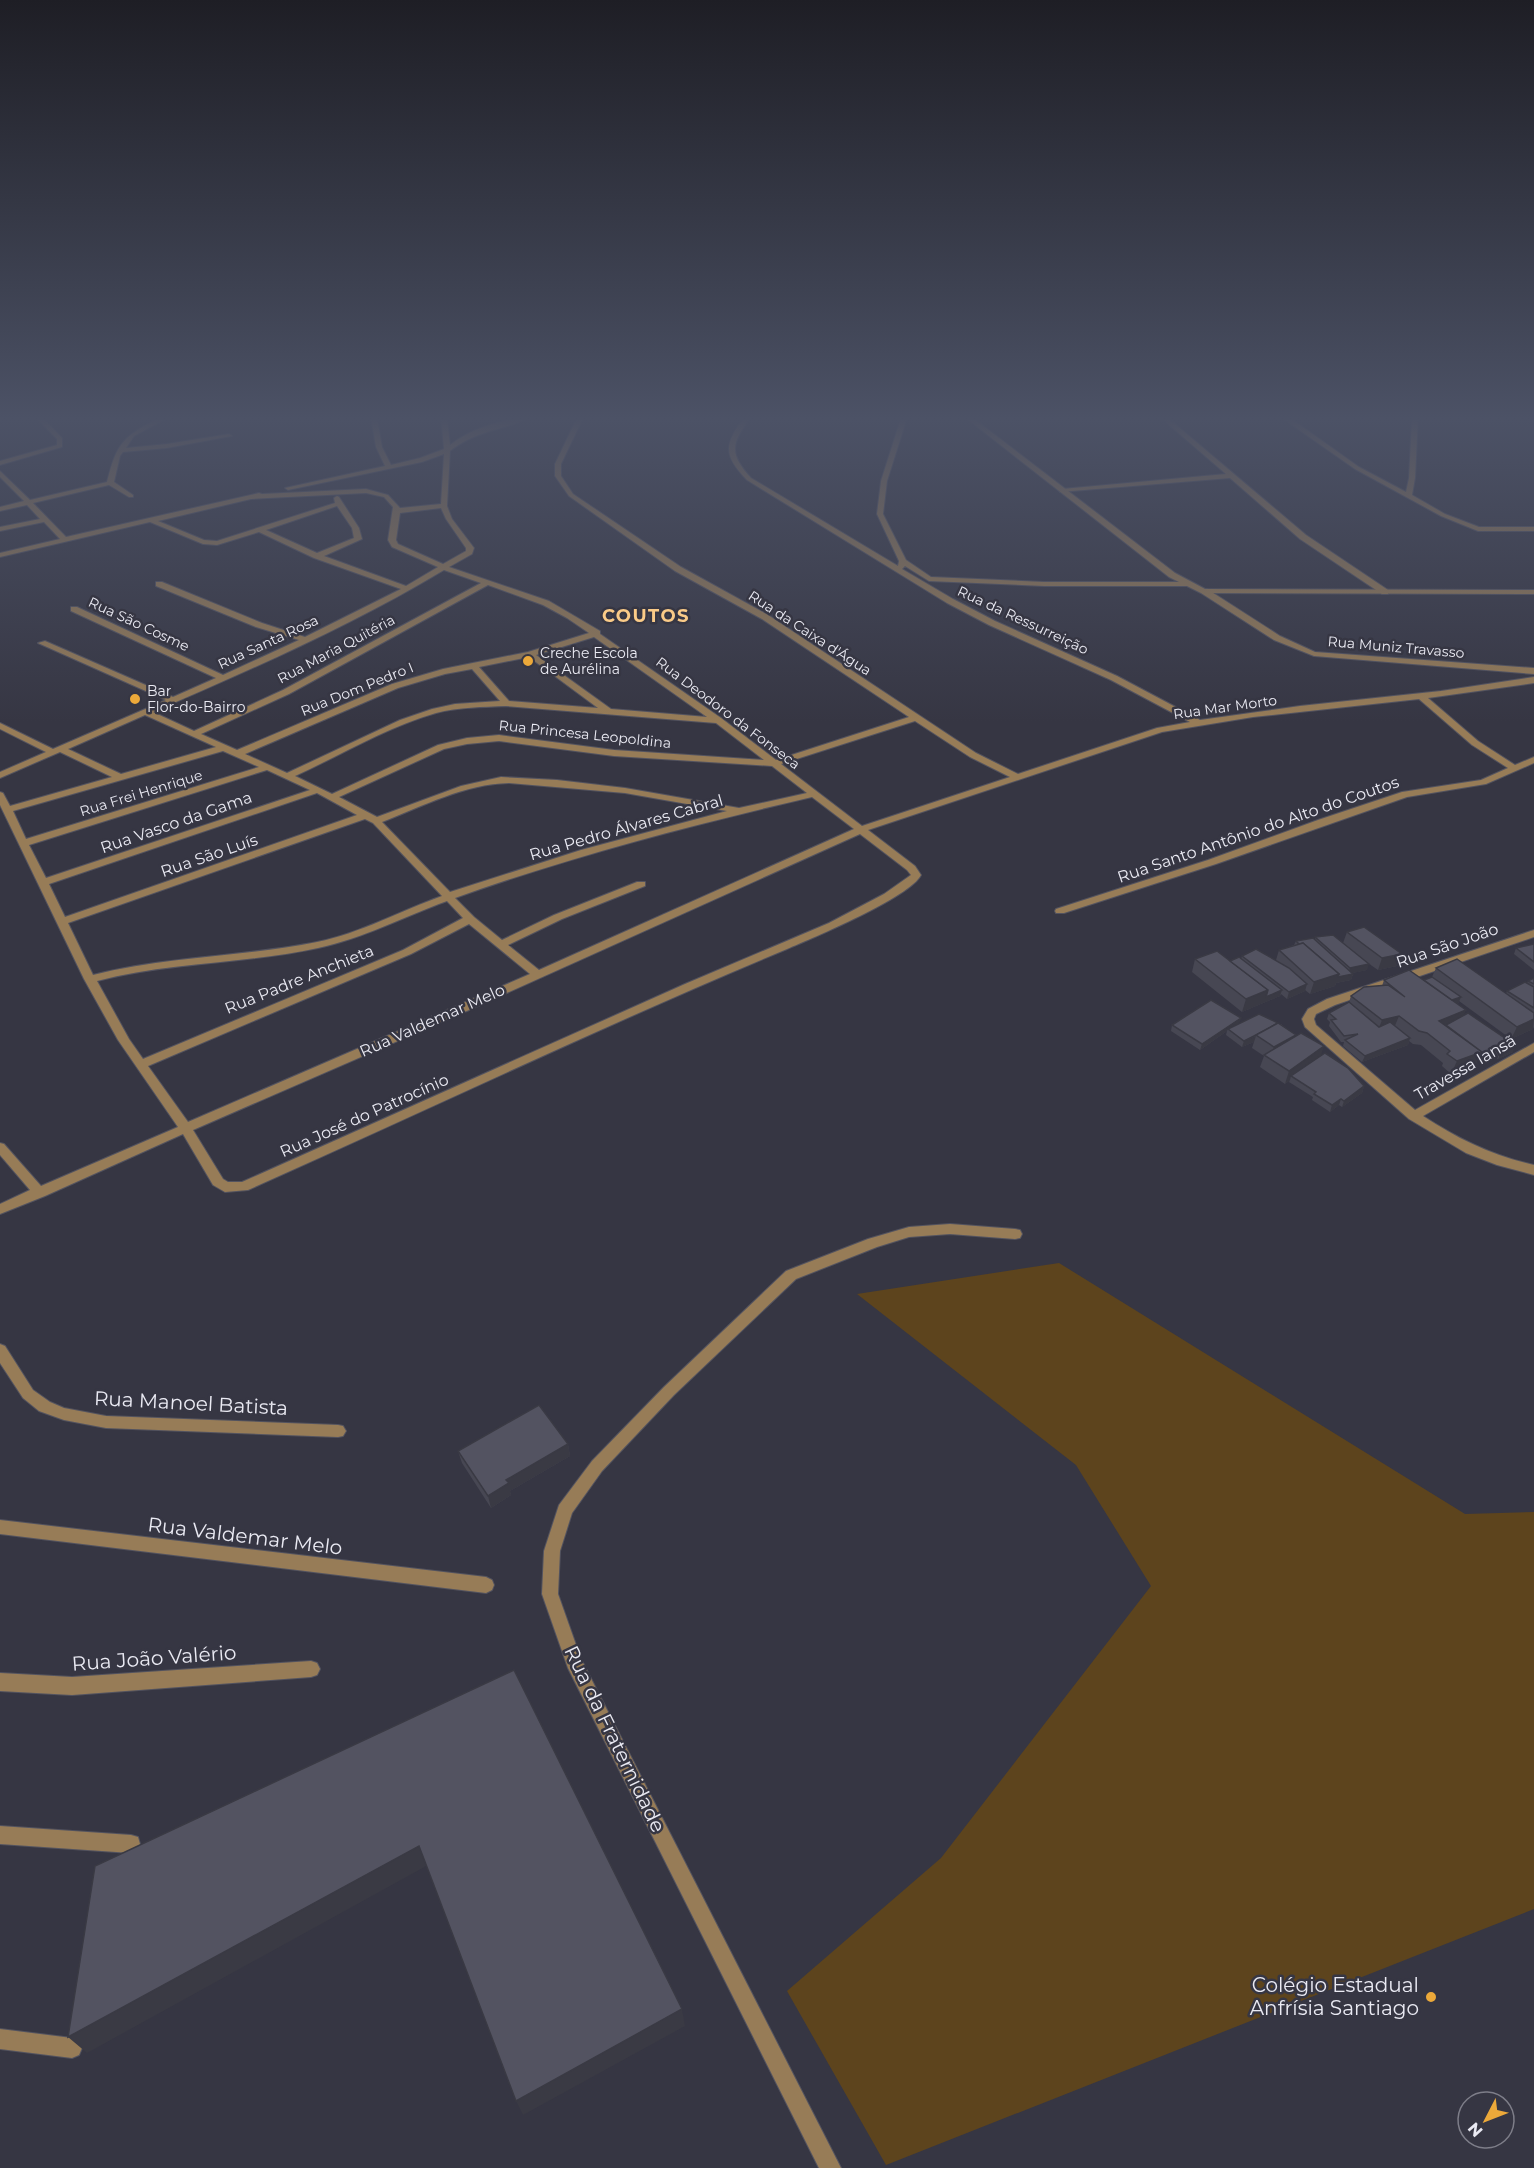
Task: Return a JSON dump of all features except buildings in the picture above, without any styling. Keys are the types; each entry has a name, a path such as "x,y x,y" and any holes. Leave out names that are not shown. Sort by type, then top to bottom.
{"street":[{"path":"0,555 154,519"},
{"path":"150,520 210,543 222,542 290,519"},
{"path":"317,556 358,539 359,535 350,519"},
{"name":"Rua Deodoro da Fonseca","path":"395,519 392,540 395,545 443,567 546,603 597,633 776,763 911,868"},
{"name":"Rua Santa Rosa","path":"0,775 224,678 407,589 471,550 449,519"},
{"name":"Rua da Caixa d'Água","path":"607,519 678,569 765,617 914,718 973,755 1019,778"},
{"name":"Rua da Ressurreição","path":"814,519 899,571 993,623 1094,668 1197,722"},
{"path":"883,519 903,561 929,579 1044,584 1188,584"},
{"name":"Rua Muniz Travasso","path":"1099,519 1172,575 1204,591 1277,638 1314,654 1534,672"},
{"path":"1281,519 1302,537 1385,592"},
{"path":"1453,519 1478,529 1534,529"},
{"path":"0,529 44,520 64,539"},
{"path":"259,529 317,556 407,589"},
{"path":"899,571 903,561"},
{"name":"Rua Maria Quitéria","path":"194,734 286,692 488,582"},
{"path":"159,584 208,605 306,640"},
{"path":"1204,591 1534,592"},
{"name":"Rua São Cosme","path":"74,609 224,678"},
{"name":"Rua Dom Pedro I","path":"236,754 395,686 443,672 530,654 597,633"},
{"path":"42,643 173,700"},
{"path":"530,654 609,712"},
{"path":"475,667 506,703"},
{"name":"Rua Mar Morto","path":"862,829 1160,730 1197,722 1422,697 1534,680"},
{"path":"1422,697 1475,743 1514,768"},
{"path":"286,777 419,715 455,707 506,703 718,720"},
{"path":"145,712 318,790 366,815 376,822 470,919 537,974"},
{"path":"776,763 914,718"},
{"path":"0,726 118,776"},
{"name":"Rua Princesa Leopoldina","path":"332,797 441,747 467,741 499,738 614,753 776,763"},
{"path":"9,809 118,776 223,748"},
{"name":"Rua Santo Antônio do Alto do Coutos","path":"1060,911 1212,862 1405,794 1483,782 1534,760"},
{"name":"Rua Frei Henrique","path":"24,843 265,768"},
{"path":"376,822 473,786 493,781 513,780 593,786 739,811"},
{"name":"Rua Vasco da Gama","path":"44,882 318,790"},
{"name":"Rua Pedro Álvares Cabral","path":"90,979 124,969 206,961 322,943 359,933 450,896 571,856 739,811 813,794"},
{"name":"Rua José do Patrocínio","path":"0,795 9,809 90,979 140,1065 186,1127 218,1182 225,1187 243,1187 526,1062 720,972 828,928 914,879 916,875 911,868"},
{"name":"Rua São Luís","path":"62,922 366,815"},
{"name":"Rua Valdemar Melo","path":"0,1209 862,829"},
{"path":"500,945 558,917 641,884"},
{"name":"Rua Padre Anchieta","path":"140,1065 397,956 470,919"},
{"name":"Rua São João","path":"1413,1116 1311,1027 1308,1019 1312,1012 1331,1002 1534,933"},
{"name":"Travessa Iansã","path":"1413,1116 1534,1047"},
{"path":"1413,1116 1458,1144 1510,1166 1534,1170"},
{"path":"0,1147 40,1192"},
{"name":"Rua da Fraternidade","path":"830,2168 574,1662 550,1594 552,1551 565,1510 597,1467 669,1391 791,1275 873,1243 909,1232 950,1229 1016,1234"},
{"name":"Rua Manoel Batista","path":"0,1350 28,1394 51,1410 77,1417 105,1422 338,1431"},
{"name":"Rua Valdemar Melo","path":"0,1527 486,1585"},
{"name":"Rua João Valério","path":"0,1682 72,1686 311,1669"},
{"path":"0,1835 131,1844"},
{"path":"0,2039 72,2048"}],"shaded area":[{"path":"1059,1263 1465,1514 1534,1512 1534,1909 886,2165 787,1991 941,1858 1151,1586 1076,1465 857,1294"}],"place":[{"name":"Creche Escola de Aurélina","path":"528,661"},
{"name":"Bar Flor-do-Bairro","path":"135,699"},
{"name":"Colégio Estadual Anfrísia Santiago","path":"1431,1997"}],"district":[{"name":"COUTOS","path":"646,616"}]}
